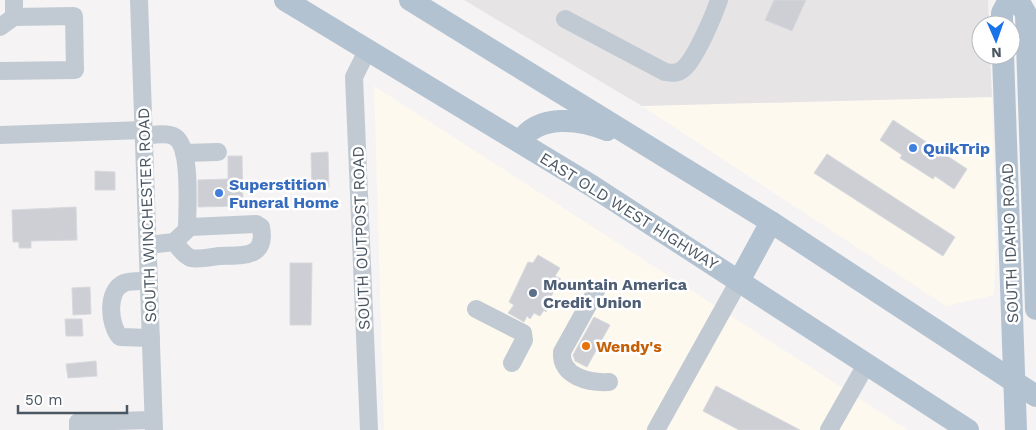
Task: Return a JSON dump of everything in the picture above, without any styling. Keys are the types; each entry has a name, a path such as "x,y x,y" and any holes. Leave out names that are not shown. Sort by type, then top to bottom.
{"main road":[{"name":"EAST OLD WEST HIGHWAY","path":"285,0 520,142 867,363 968,430"},
{"path":"410,0 771,222 1036,396"},
{"path":"1002,15 1009,0"},
{"name":"SOUTH IDAHO ROAD","path":"1018,0 1026,14 1036,309"},
{"name":"SOUTH IDAHO ROAD","path":"1003,65 1016,430"},
{"path":"520,142 526,132 535,127 560,121 573,121 587,122 646,144"},
{"path":"739,281 771,222"}],"street":[{"name":"SOUTH WINCHESTER ROAD","path":"139,0 153,425"},
{"path":"565,19 665,72 675,73 685,68 710,23 719,0"},
{"path":"0,71 74,70 74,16 9,15"},
{"name":"SOUTH OUTPOST ROAD","path":"368,49 354,77 370,430"},
{"path":"0,135 144,133 175,137 182,144 184,153 187,229"},
{"path":"184,153 218,152"},
{"path":"148,245 174,242 187,229 224,224 256,224 261,227 262,242 258,249 246,255 193,258 184,254 174,242"},
{"path":"149,281 123,284 116,290 112,308 115,331 120,337 151,338"},
{"path":"656,430 739,281"},
{"path":"596,289 562,352 562,359 569,372 588,382 609,382"},
{"path":"476,309 523,333 524,340 512,363"},
{"path":"829,430 867,363"},
{"path":"78,430 78,422 153,425"}],"shaded area":[{"path":"464,0 988,0 989,15 971,15 971,65 990,65 992,97 642,106"},
{"path":"374,86 908,430 384,430"},
{"path":"992,97 996,249 994,295 946,306 642,106"}],"building":[{"path":"774,0 806,0 792,31 765,20"},
{"name":"QuikTrip","path":"893,120 967,169 954,189 935,176 933,179 900,158 902,155 880,140"},
{"path":"328,152 329,187 312,188 311,153"},
{"path":"827,154 955,237 943,256 814,173"},
{"name":"Superstition Funeral Home","path":"228,156 242,156 243,206 198,207 198,180 228,179"},
{"path":"95,171 115,172 115,190 95,190"},
{"path":"76,207 77,240 31,241 31,248 19,248 19,242 13,242 12,210"},
{"name":"Mountain America Credit Union","path":"538,255 560,268 555,276 561,279 549,300 552,302 546,312 544,310 540,316 534,313 530,319 527,316 524,322 508,313 514,305 509,302 528,262 533,263"},
{"path":"290,263 312,263 311,325 290,325"},
{"path":"90,287 91,314 73,315 72,288"},
{"name":"Wendy's","path":"594,317 610,325 587,367 575,361 573,355"},
{"path":"65,319 82,319 83,336 66,336"},
{"path":"96,361 97,376 68,378 66,364"},
{"path":"716,386 800,430 739,430 703,411"}],"place":[{"name":"QuikTrip","path":"913,148"},
{"name":"Superstition Funeral Home","path":"219,193"},
{"name":"Mountain America Credit Union","path":"533,293"},
{"name":"Wendy's","path":"586,346"}]}
